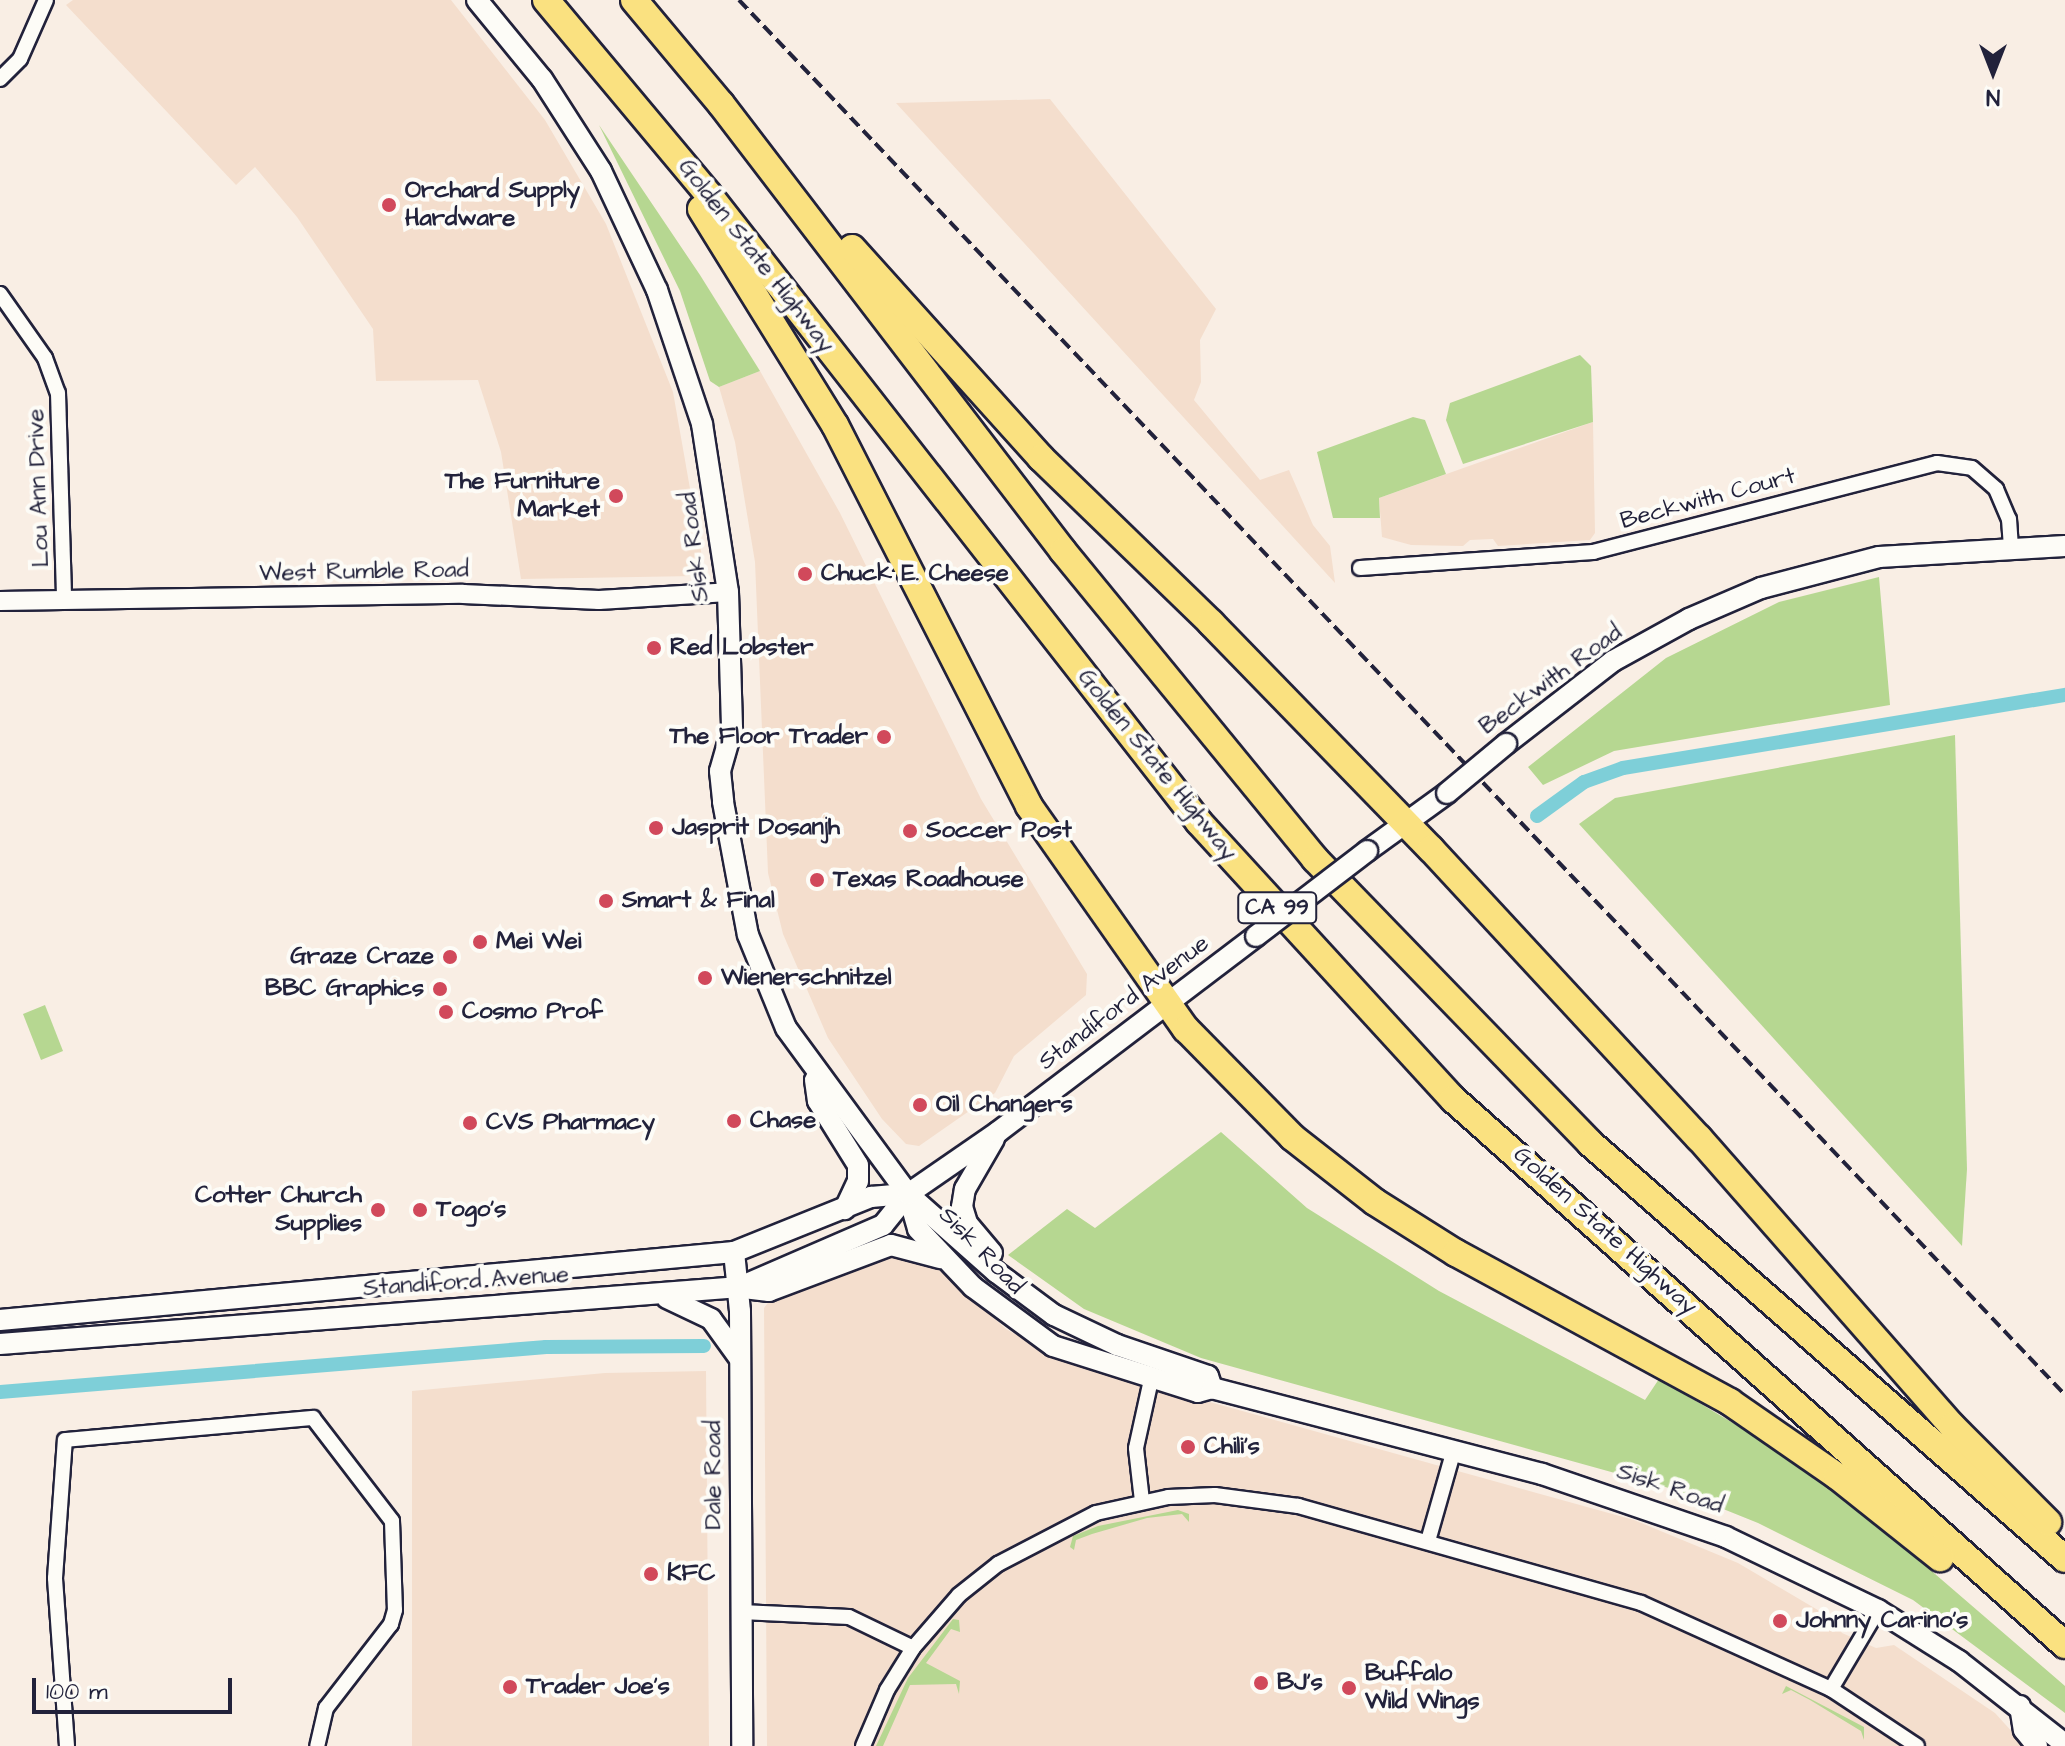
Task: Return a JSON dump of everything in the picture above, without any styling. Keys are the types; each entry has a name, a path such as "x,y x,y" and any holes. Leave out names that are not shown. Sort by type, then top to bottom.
{"highway":[{"name":"Golden State Highway","path":"546,0 603,65 1199,822 1453,1099 2065,1645"},
{"path":"636,0 732,96 886,291 963,377 1406,823 1699,1138 1952,1426 2065,1539"},
{"name":"CA 99","path":"636,0 721,104 1063,551 1315,859 1590,1143 2065,1559"},
{"path":"603,65 817,393 1029,806 1167,1002 1244,1091 1334,1173 1415,1229 1730,1402 1781,1436 1897,1523 2065,1663"}],"main road":[{"name":"Sisk Road","path":"477,0 581,137 652,278 702,424 728,592 732,729 720,771 732,867 764,978 814,1072 908,1194 1044,1308 1117,1345 1208,1376 1212,1388"},
{"name":"Beckwith Road","path":"1447,793 1613,661 1726,601 1794,577 1879,557 2065,546"},
{"name":"Standiford Avenue","path":"0,1344 740,1287 883,1225 908,1194 998,1132 1447,793"},
{"path":"814,1072 818,1101 858,1165 858,1181 845,1209"},
{"path":"998,1132 965,1189 967,1223 1025,1281 1117,1345"},
{"name":"Sisk Road","path":"908,1194 918,1229 993,1306 1025,1329 1085,1360 1198,1392 1212,1388 1454,1450 1678,1518 1780,1559 1878,1610 2020,1706 2065,1744"},
{"name":"Standiford Avenue","path":"0,1320 734,1252 871,1197 908,1194"},
{"path":"740,1287 769,1291 896,1244 923,1249 951,1264"},
{"name":"Dale Road","path":"734,1252 740,1287 742,1746"},
{"path":"660,1295 711,1319 740,1359"},
{"path":"2020,1706 2022,1725 2037,1746"}],"street":[{"path":"0,79 20,59 40,3"},
{"name":"Lou Ann Drive","path":"0,294 45,358 58,393 64,601"},
{"name":"Beckwith Court","path":"1360,568 1593,552 1937,463 1972,468 1996,489 2009,519 2011,547"},
{"name":"West Rumble Road","path":"0,601 463,594 599,600 728,592"},
{"path":"1142,1501 1137,1435 1151,1380"},
{"path":"67,1746 55,1578 65,1440 313,1418 392,1521 395,1610 391,1624 326,1708 317,1746"},
{"path":"1428,1541 1454,1450"},
{"path":"863,1746 880,1702 913,1648 959,1595 1014,1553 1080,1518 1142,1501 1247,1496 1428,1541 1641,1603 1707,1629 1831,1689 1917,1746"},
{"path":"1831,1689 1878,1610"},
{"path":"741,1612 834,1614 876,1627 913,1648"}],"shaded area":[{"path":"73,0 451,0 545,120 606,224 673,392 704,568 695,576 521,579 501,452 478,380 376,381 373,329 297,217 255,167 236,185 66,5"},
{"path":"1050,99 1216,309 1200,340 1201,382 1194,400 1260,480 1289,470 1313,525 1330,546 1335,583 896,103"},
{"path":"760,371 840,513 981,799 1087,974 1086,995 1014,1056 995,1093 919,1146 906,1144 882,1119 828,1038 783,934 768,873 755,562 735,442 719,387"},
{"path":"1593,422 1595,533 1590,540 1498,546 1493,539 1470,540 1463,546 1411,545 1382,537 1379,498"},
{"path":"885,1251 933,1263 1006,1329 1038,1347 1116,1376 1634,1520 1738,1563 1833,1619 1842,1633 1876,1648 1894,1645 1995,1713 2025,1746 767,1746 764,1308 770,1300"},
{"path":"706,1371 709,1746 412,1746 412,1391 605,1373"}],"green space":[{"path":"599,125 760,371 719,387 710,381 680,291"},
{"path":"1580,355 1591,366 1593,422 1463,464 1446,420 1450,403"},
{"path":"1413,417 1425,420 1446,474 1379,498 1380,518 1333,518 1317,452"},
{"path":"1879,577 1890,705 1614,751 1543,785 1528,767 1666,658 1779,602"},
{"path":"1955,735 1967,1169 1962,1246 1579,824 1615,798"},
{"path":"45,1005 63,1051 41,1060 23,1014"},
{"path":"1221,1132 1307,1208 1439,1291 1645,1400 1659,1379 1780,1451 1891,1536 2065,1686 2065,1713 1913,1600 1758,1523 1676,1490 1201,1358 1084,1309 1008,1255 1067,1209 1095,1228"},
{"path":"1178,1510 1189,1514 1189,1522 1182,1514 1147,1518 1076,1540 1074,1550 1070,1547 1073,1536 1098,1526"},
{"path":"953,1619 959,1620 960,1632 951,1629 926,1663 960,1681 959,1694 956,1684 910,1685 883,1746 876,1746 908,1678"},
{"path":"1786,1686 1864,1727 1864,1740 1861,1731 1810,1700 1791,1690 1782,1694"}],"waterway":[{"path":"1537,816 1584,782 1623,768 2065,695"},
{"path":"0,1392 546,1347 704,1346"}],"railway":[{"path":"739,0 2065,1395"}],"place":[{"name":"Orchard Supply Hardware","path":"389,205"},
{"name":"The Furniture Market","path":"616,496"},
{"name":"Chuck E. Cheese","path":"805,574"},
{"name":"Red Lobster","path":"654,648"},
{"name":"The Floor Trader","path":"884,737"},
{"name":"Jasprit Dosanjh","path":"656,828"},
{"name":"Soccer Post","path":"910,831"},
{"name":"Texas Roadhouse","path":"817,880"},
{"name":"Smart & Final","path":"606,901"},
{"name":"Mei Wei","path":"480,942"},
{"name":"Graze Craze","path":"450,957"},
{"name":"Wienerschnitzel","path":"705,978"},
{"name":"BBC Graphics","path":"440,989"},
{"name":"Cosmo Prof","path":"446,1012"},
{"name":"Oil Changers","path":"920,1105"},
{"name":"Chase","path":"734,1121"},
{"name":"CVS Pharmacy","path":"470,1123"},
{"name":"Cotter Church Supplies","path":"378,1210"},
{"name":"Togo's","path":"420,1210"},
{"name":"Chili's","path":"1188,1447"},
{"name":"KFC","path":"651,1574"},
{"name":"Johnny Carino's","path":"1780,1621"},
{"name":"BJ's","path":"1261,1683"},
{"name":"Trader Joe's","path":"510,1687"},
{"name":"Buffalo Wild Wings","path":"1349,1688"}]}
